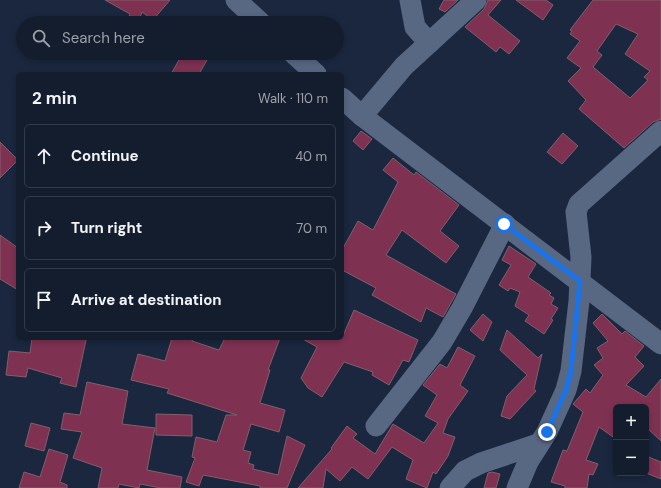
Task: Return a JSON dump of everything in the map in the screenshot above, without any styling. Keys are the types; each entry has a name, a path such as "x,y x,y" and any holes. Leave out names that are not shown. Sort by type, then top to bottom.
{"street":[{"path":"236,0 253,16"},
{"path":"410,0 415,27 429,44"},
{"path":"362,116 404,66 476,0"},
{"path":"301,60 314,72"},
{"path":"344,100 362,116 661,344"},
{"path":"517,488 520,478 538,444 547,432 566,390 571,371 582,257 576,212 579,204 661,131"},
{"path":"376,426 442,342 462,308 505,224"},
{"path":"450,488 465,471 481,463 538,444"}],"building":[{"path":"105,0 170,0 156,16 148,16 142,12 141,16 129,16 130,14"},
{"path":"444,0 458,0 445,12 439,9"},
{"path":"488,0 501,0 488,15 520,41 509,54 500,47 496,52 465,27 484,9"},
{"path":"516,0 546,0 553,5 543,20"},
{"path":"593,0 661,0 661,119 653,122 624,148 579,109 586,100 568,81 581,68 567,58 580,41 570,34 572,31 570,30","holes":["616,24 638,34 625,54 650,71 644,77 648,80 630,98 593,67 602,55 597,51"]},
{"path":"179,60 207,60 200,72 172,72"},
{"path":"361,131 372,139 363,150 353,141"},
{"path":"563,133 578,146 562,164 547,152"},
{"path":"0,142 16,158 16,162 0,178"},
{"path":"393,158 414,175 416,172 459,205 440,231 459,246 446,263 402,230 386,255 456,294 443,317 426,308 421,322 372,295 376,288 344,271 344,246 358,221 373,230 398,182 383,170"},
{"path":"0,235 16,247 16,289 0,279"},
{"path":"509,246 536,264 528,277 551,293 549,295 554,298 551,304 558,308 551,319 553,320 544,334 525,321 529,315 515,306 520,292 510,288 508,291 499,285 511,265 502,260"},
{"path":"354,310 418,340 409,362 403,360 389,385 372,375 373,372 344,362 322,397 308,388 301,378 317,347 305,340 344,340 344,333"},
{"path":"483,314 492,322 483,341 470,330"},
{"path":"602,314 622,334 625,331 644,346 635,357 644,366 626,385 646,397 661,379 661,441 649,430 649,404 613,404 613,437 599,427 586,460 598,464 593,475 589,474 587,488 565,488 565,486 551,482 563,450 567,451 583,412 573,404 586,389 590,393 603,375 594,365 603,358 597,348 608,341 593,323"},
{"path":"507,330 538,358 542,354 534,389 536,391 510,419 501,416 507,396 527,375 500,350"},
{"path":"32,340 86,340 76,387 60,383 62,378 28,368 26,377 6,375 9,351 30,353"},
{"path":"171,340 192,340 219,350 224,340 279,340 268,370 270,370 260,403 285,410 279,432 251,424 243,450 251,452 248,463 254,465 253,469 278,475 287,436 305,445 287,488 260,488 260,486 203,475 199,486 186,482 195,458 192,457 196,437 217,442 226,415 237,415 167,393 169,389 131,380 138,354 165,361"},
{"path":"458,347 475,356 460,385 468,391 448,419 443,433 455,437 448,456 436,474 433,472 427,488 406,479 413,460 392,447 368,479 352,467 340,481 326,469 323,488 298,488 332,449 331,448 347,426 357,434 353,438 375,454 393,424 424,443 438,423 425,416 437,395 423,385 440,364 447,368"},
{"path":"87,382 128,391 122,424 155,428 147,470 182,477 180,488 161,488 140,484 139,488 119,484 118,488 98,488 102,468 73,458 82,432 61,429 64,413 80,415"},
{"path":"156,414 192,415 192,436 156,435"},
{"path":"31,423 50,428 44,451 25,446"},
{"path":"49,449 68,455 60,482 67,485 67,488 19,488 24,472 40,477"},
{"path":"649,457 661,462 661,479 649,474"},
{"path":"492,472 500,474 496,488 484,488 488,473"}],"route":[{"path":"504,224 580,281 575,348 571,371 566,390 547,432"}]}
